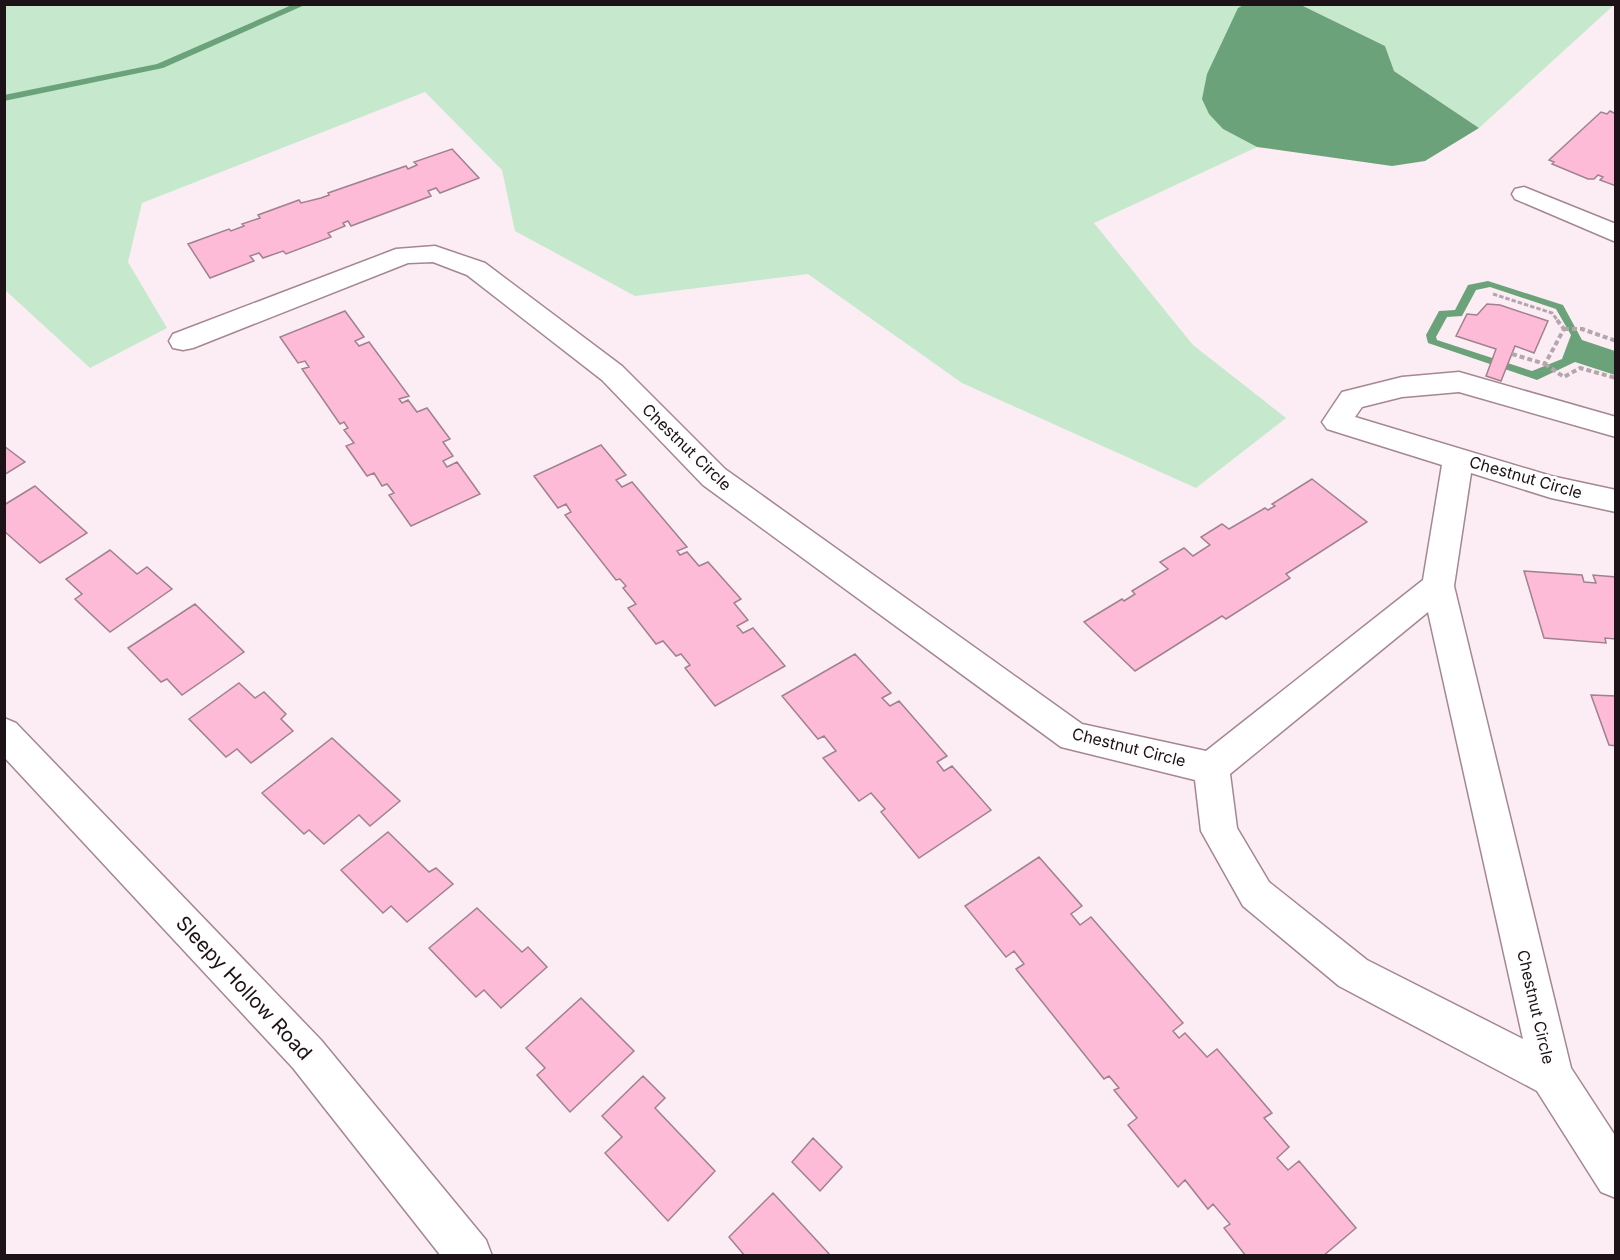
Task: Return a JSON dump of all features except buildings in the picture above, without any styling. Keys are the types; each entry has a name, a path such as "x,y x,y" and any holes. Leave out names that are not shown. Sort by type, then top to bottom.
{"street":[{"path":"1524,194 1616,234"},
{"name":"Chestnut Circle","path":"183,341 405,255 435,254 476,269 612,373 714,477 1073,737 1211,768 1219,831 1256,894 1353,973 1552,1076"},
{"path":"1458,458 1337,422 1352,399 1402,387 1459,382 1616,427"},
{"name":"Chestnut Circle","path":"1616,501 1551,487 1458,458 1438,586 1552,1076 1616,1177"},
{"path":"1211,768 1438,586"},
{"name":"Sleepy Hollow Road","path":"4,733 307,1054 470,1256"}],"path":[{"path":"1493,294 1552,313 1563,329"},
{"path":"1563,329 1582,329 1616,341"},
{"path":"1545,364 1563,329"},
{"path":"1512,354 1545,364 1563,377 1580,368 1616,378"}],"shaded area":[{"path":"1245,4 1301,5 1385,46 1394,71 1479,128 1425,161 1392,166 1257,147 1223,129 1209,114 1202,99 1207,74 1238,8"},
{"path":"1615,4 1479,128 1393,70 1385,46 1301,5"},
{"path":"4,5 1245,5 1238,8 1223,129 1257,147 1094,223 1193,345 1286,418 1196,488 962,383 808,274 635,296 515,231 502,170 425,92 142,203 128,262 167,328 90,368 5,290"},
{"path":"1488,281 1563,305 1582,340 1615,351 1615,375 1575,362 1537,380 1428,343 1426,335 1439,311 1455,310 1468,285","holes":["1490,287 1556,309 1571,335 1562,359 1532,371 1437,340 1436,337 1447,317 1462,316 1476,290"]}],"waterway":[{"path":"4,98 160,66 303,4"}]}
